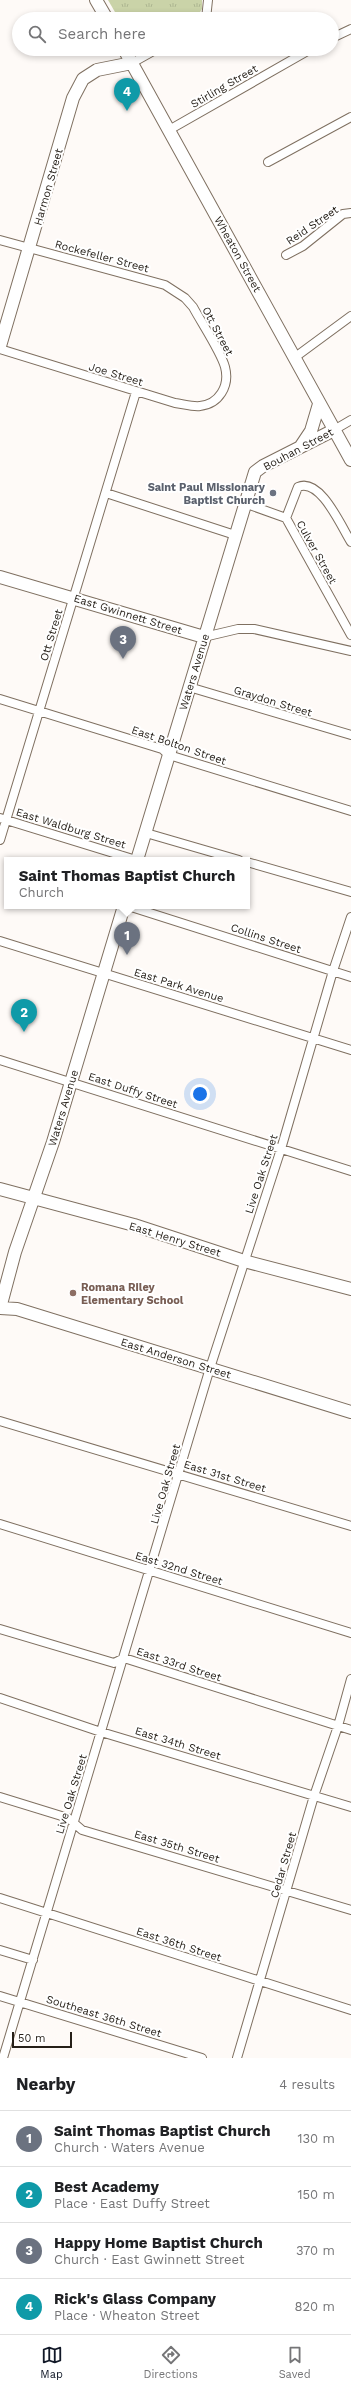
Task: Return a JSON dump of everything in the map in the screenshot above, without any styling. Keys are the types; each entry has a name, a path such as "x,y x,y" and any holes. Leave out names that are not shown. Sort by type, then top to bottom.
{"main road":[{"path":"96,0 103,12"},
{"name":"Wheaton Street","path":"128,56 351,460"},
{"name":"Harmon Street","path":"0,348 31,247 73,98 83,79 97,70 132,63"},
{"path":"300,447 311,431 319,404"},
{"name":"Bouhan Street","path":"250,483 255,472 263,466 334,430"},
{"name":"Waters Avenue","path":"138,857 250,483"},
{"name":"East Gwinnett Street","path":"0,577 204,637"},
{"name":"Waters Avenue","path":"0,1308 15,1252 71,1082 123,909"},
{"name":"East Henry Street","path":"0,1189 33,1200 134,1225 244,1261 351,1288"},
{"name":"East Anderson Street","path":"0,1308 17,1308 351,1412"}],"street":[{"path":"207,12 208,0"},
{"path":"339,35 351,29"},
{"path":"132,63 144,56"},
{"name":"Stirling Street","path":"169,130 299,56"},
{"path":"268,162 351,118"},
{"name":"Reid Street","path":"286,255 303,246 343,214 351,213"},
{"name":"Rockefeller Street","path":"0,240 31,247 159,283 173,290"},
{"name":"Ott Street","path":"173,290 193,307 225,367 226,379 222,392"},
{"path":"294,358 351,316"},
{"name":"Joe Street","path":"0,348 175,403 199,406 214,402 222,392"},
{"name":"Ott Street","path":"0,840 3,819 39,712 136,392"},
{"name":"Bouhan Street","path":"334,430 351,420"},
{"path":"286,518 298,487 304,485 310,486 325,499 351,542"},
{"path":"106,493 235,535"},
{"name":"Culver Street","path":"244,503 286,518 351,635"},
{"name":"East Gwinnett Street","path":"204,637 238,629 254,629 351,651"},
{"name":"Graydon Street","path":"189,687 351,735"},
{"name":"East Bolton Street","path":"0,699 162,749 169,756 351,811"},
{"name":"East Waldburg Street","path":"3,819 127,857"},
{"path":"146,833 229,857"},
{"path":"250,863 351,892"},
{"name":"Collins Street","path":"137,909 351,977"},
{"name":"Live Oak Street","path":"3,2058 180,1473 210,1368 281,1149 333,971 351,917"},
{"name":"East Park Avenue","path":"0,941 351,1050"},
{"name":"East Duffy Street","path":"0,1060 351,1171"},
{"name":"East 31st Street","path":"0,1421 180,1473 351,1526"},
{"name":"East 32nd Street","path":"0,1524 351,1633"},
{"name":"East 33rd Street","path":"0,1629 114,1663 124,1658 351,1730"},
{"name":"Cedar Street","path":"237,2058 314,1796 338,1726 351,1679"},
{"name":"East 34th Street","path":"0,1698 101,1732 351,1807"},
{"name":"East 35th Street","path":"0,1797 68,1818 82,1830 351,1910"},
{"name":"East 36th Street","path":"0,1898 259,1982 351,2010"},
{"path":"0,1950 33,1960"},
{"name":"Southeast 36th Street","path":"0,1996 202,2058"}],"green space":[{"path":"108,0 202,0 202,9 200,12 115,12"}],"place":[{"name":"Rick's Glass Company","path":"127,111"},
{"name":"Saint Paul Missionary Baptist Church","path":"273,493"},
{"name":"Happy Home Baptist Church","path":"123,659"},
{"name":"Saint Thomas Baptist Church","path":"127,955"},
{"name":"Best Academy","path":"24,1032"},
{"name":"Romana Riley Elementary School","path":"73,1293"}]}
